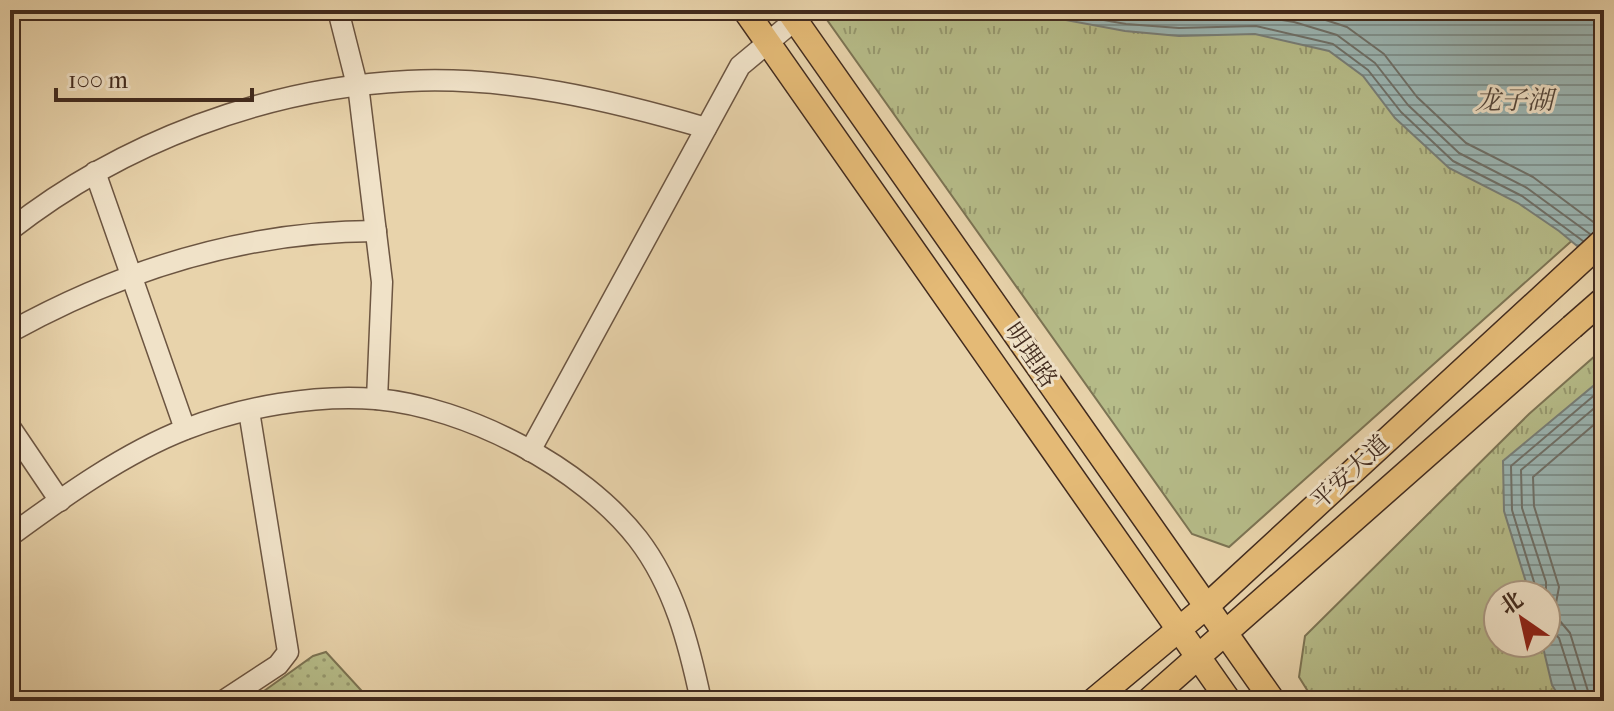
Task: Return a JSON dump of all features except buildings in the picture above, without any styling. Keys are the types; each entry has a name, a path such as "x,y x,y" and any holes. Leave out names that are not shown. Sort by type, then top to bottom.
{"main road":[{"name":"明理路","path":"745,10 1229,701"},
{"name":"明理路","path":"792,15 1273,701"},
{"name":"平安大道","path":"1093,701 1208,605 1604,240"},
{"name":"平安大道","path":"1148,701 1604,299"}],"street":[{"path":"338,10 357,87 382,282 377,399"},
{"path":"530,451 740,66 792,15"},
{"path":"10,230 95,172 190,127 247,110 357,87 409,81 561,92 619,102 706,128"},
{"path":"95,172 185,429"},
{"path":"10,332 56,307 131,275 254,240 321,231 376,231"},
{"path":"10,536 60,501 185,429 249,411 318,400 377,399 503,434 577,480 637,538 673,603 690,646 701,701"},
{"path":"223,701 278,665 288,652 249,411"},
{"path":"10,427 60,501"},
{"path":"10,696 17,701"}],"green space":[{"path":"820,10 1604,10 1604,212 1229,547 1192,534"},
{"path":"1604,348 1604,701 1314,701 1299,677 1305,636 1529,414"},
{"path":"326,652 371,701 250,701 313,656"}],"water":[{"name":"龙子湖","path":"1012,10 1604,10 1604,277 1588,255 1559,231 1518,203 1449,168 1395,118 1363,76 1329,51 1255,34 1179,36 1125,31"},
{"path":"1604,377 1604,701 1562,701 1552,685 1546,659 1562,659 1562,579 1525,579 1504,511 1503,461"}]}
